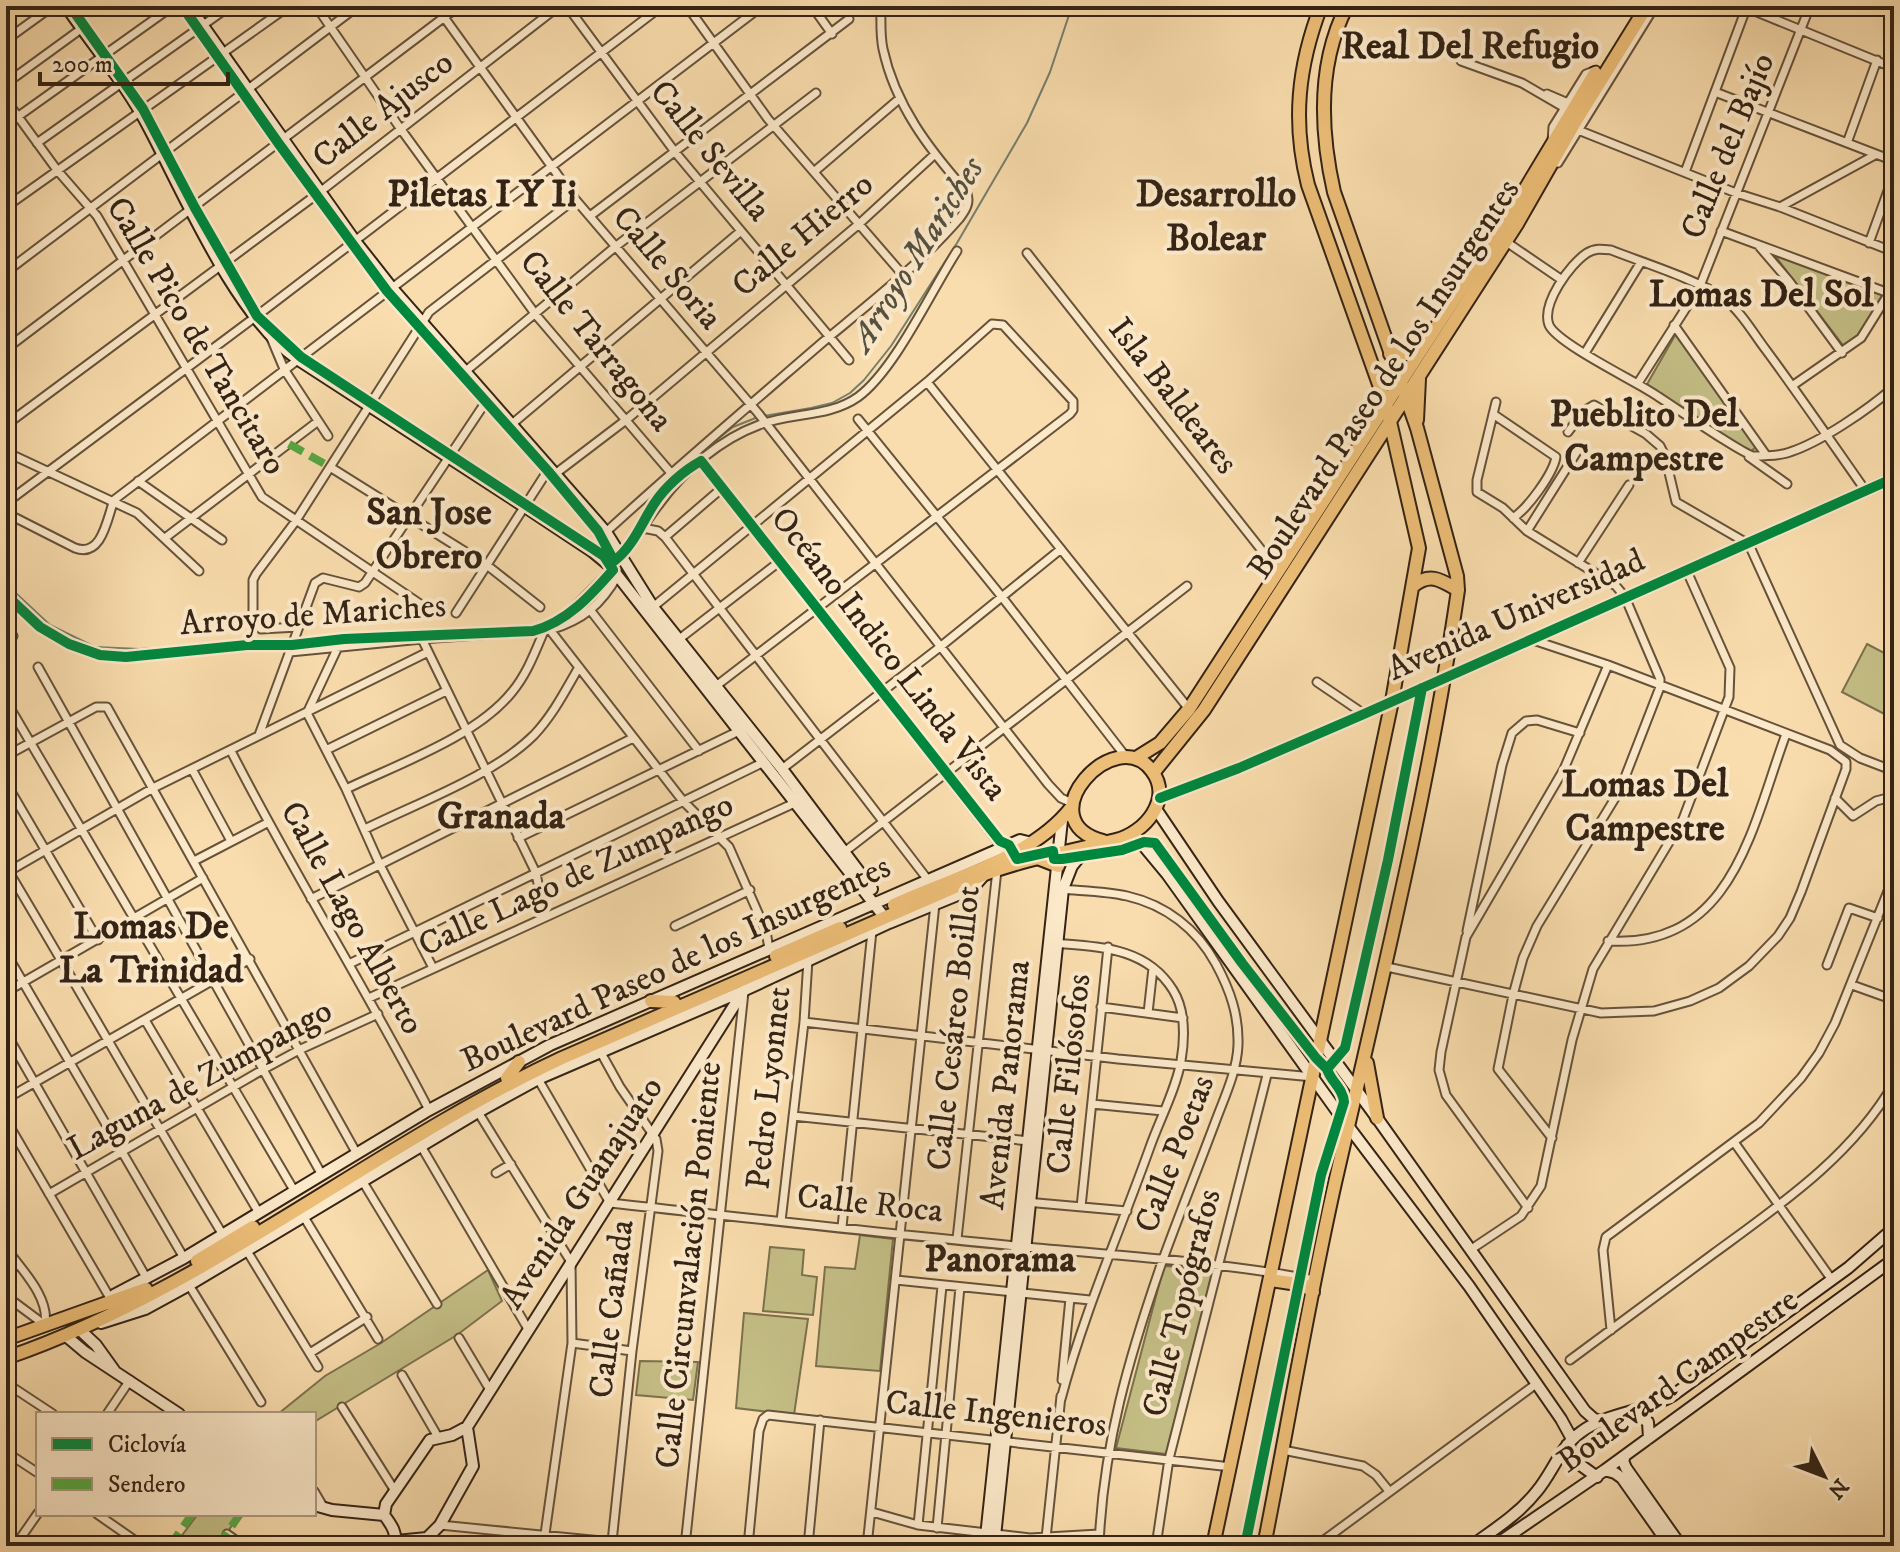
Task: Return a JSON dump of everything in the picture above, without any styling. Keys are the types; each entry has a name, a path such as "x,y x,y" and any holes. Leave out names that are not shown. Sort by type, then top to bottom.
{"main road":[{"path":"1213,1546 1392,701 1418,559 1418,538 1386,404 1301,160 1297,115 1299,84 1307,44 1321,6"},
{"path":"1264,1546 1314,1286 1387,967 1445,677 1458,590 1457,576 1417,428 1334,192 1323,141 1323,101 1329,54 1347,6"},
{"name":"Boulevard Paseo de los Insurgentes","path":"1154,772 1204,710 1419,377 1552,143 1637,6"},
{"name":"Boulevard Paseo de los Insurgentes","path":"1131,757 1160,743 1189,709 1423,347 1552,164 1647,6"},
{"path":"1390,354 1403,355 1423,347"},
{"path":"1417,428 1419,377"},
{"path":"1371,450 1397,452"},
{"path":"1413,586 1425,579 1435,578 1458,590"},
{"path":"1131,757 1154,772 1159,786 1158,804 1133,833 1117,840 1096,843 1076,822 1072,805 1080,786 1092,772 1109,761 1131,757"},
{"name":"Boulevard Paseo de los Insurgentes","path":"12,1356 66,1336 150,1297 532,1077 1032,843 1062,820 1072,805"},
{"name":"Boulevard Paseo de los Insurgentes","path":"6,1339 106,1300 117,1301 157,1284 433,1119 564,1048 886,912 1035,857 1096,843"},
{"path":"1035,857 1058,866"},
{"path":"651,1001 674,1002"},
{"path":"1366,1059 1377,1118"},
{"path":"507,1078 519,1062"},
{"path":"518,1090 532,1077"},
{"path":"240,1235 259,1213"},
{"path":"208,1274 225,1254"},
{"path":"1271,1276 1314,1286"},
{"path":"12,1356 41,1337 45,1325 84,1328"}],"street":[{"path":"6,40 53,6"},
{"path":"66,6 140,112 223,265 254,318 271,338 297,359 593,552 614,571 769,760 886,912"},
{"path":"6,125 173,6"},
{"path":"189,6 355,241 392,288 608,534 653,607 716,686 744,729"},
{"path":"37,143 230,6"},
{"path":"6,207 289,6"},
{"name":"Calle Tarragona","path":"316,6 436,179 536,315 671,473"},
{"path":"6,272 358,6"},
{"name":"Calle Soria","path":"436,6 575,199 762,418 940,647 1061,798 1072,805"},
{"path":"6,349 459,6"},
{"name":"Calle Ajusco","path":"6,425 319,193 559,6"},
{"name":"Calle Sevilla","path":"567,6 675,152 849,360"},
{"path":"6,503 662,6"},
{"path":"687,6 773,126 903,275"},
{"path":"6,513 83,551 92,549 99,540 114,500 762,6"},
{"path":"812,6 832,34"},
{"path":"593,552 606,546 608,534 671,473 903,275 960,218 968,205 966,191 934,155 899,99 883,51 881,6"},
{"path":"1552,164 1559,161 1655,6"},
{"name":"Calle del Bajío","path":"1638,383 1700,286 1810,6"},
{"path":"1685,172 1747,7 1894,68"},
{"path":"590,216 849,19"},
{"path":"15,77 81,29"},
{"path":"1847,143 1877,60"},
{"path":"1461,61 1554,95 1567,105"},
{"path":"1552,143 1552,129 1586,74 1598,70"},
{"path":"1715,92 1894,161"},
{"path":"467,370 615,247 816,93"},
{"path":"815,171 899,99"},
{"name":"Calle Pico de Tancitaro","path":"6,100 57,170 92,209 262,497 426,608"},
{"path":"1578,130 1894,252"},
{"name":"Calle Hierro","path":"456,613 552,470 626,420 859,224 934,155"},
{"path":"1780,207 1875,155"},
{"path":"1869,243 1894,174"},
{"path":"297,630 261,629 253,620 253,580 295,522 422,320 440,301 575,199"},
{"path":"512,424 741,231"},
{"path":"1721,231 1892,294 1861,338 1792,386"},
{"path":"1500,239 1562,280"},
{"path":"1756,243 1789,281 1842,353"},
{"path":"1787,484 1638,383 1562,339 1550,328 1548,308 1562,280 1587,253 1598,249 1611,250 1723,298 1792,386 1865,490"},
{"path":"291,648 547,630 568,625 591,611 603,599 614,571 669,491 728,439 762,418 832,409 847,403 868,387 907,335 957,251"},
{"name":"Isla Baldeares","path":"1027,253 1278,571"},
{"path":"1585,353 1641,262"},
{"path":"653,607 927,382 987,328 997,323 1003,325 1073,401 1070,414 716,686"},
{"path":"1674,325 1766,455"},
{"path":"271,338 284,369 328,436"},
{"path":"927,382 1189,709"},
{"path":"1747,456 1791,452 1826,433 1894,387"},
{"path":"259,735 317,580 323,578 359,587 373,571 489,397"},
{"path":"1496,402 1476,489 1527,531 1616,586 1625,597 1659,675 1660,687 1620,790 1537,926 1523,958 1513,995 1498,1069 1552,1138"},
{"path":"1568,432 1589,406 1600,407 1655,441 1665,456 1676,502 1745,542 1751,549 1836,738 1847,751 1894,771"},
{"path":"1493,414 1556,457 1528,505 1513,518"},
{"path":"858,419 938,516 1065,680 1131,757"},
{"path":"165,538 317,422"},
{"path":"1527,531 1578,450"},
{"path":"6,452 137,513 199,571"},
{"path":"701,461 1003,848"},
{"path":"330,467 488,566 540,607"},
{"name":"Avenida Universidad","path":"1158,804 1894,478"},
{"path":"138,481 222,540"},
{"path":"1578,563 1629,485"},
{"path":"665,537 721,489"},
{"path":"643,528 658,531 665,537 928,880"},
{"path":"782,769 1061,549"},
{"path":"678,640 779,562"},
{"path":"1470,1250 1521,1216 1541,1186 1580,1009 1593,969 1683,819 1724,710 1731,686 1730,668 1686,569"},
{"path":"841,854 1187,586"},
{"path":"591,611 699,751"},
{"path":"547,630 579,667 658,772 683,801 721,836 750,890 769,939 769,949"},
{"path":"346,789 466,731 487,717 513,691 547,630"},
{"path":"6,647 9,632"},
{"path":"422,639 536,873 544,916"},
{"path":"1387,967 1580,1009 1614,1014 1654,1011 1690,1001 1719,988 1749,966 1778,936 1790,918 1846,762 1830,750 1608,665 1530,639"},
{"path":"307,713 338,647"},
{"path":"223,1235 7,870 153,788 428,652"},
{"path":"1466,937 1564,769 1608,665"},
{"path":"38,667 322,1175"},
{"path":"365,829 486,770 516,751 551,714 579,667"},
{"path":"1317,682 1364,714"},
{"path":"326,750 446,691"},
{"path":"6,701 295,1192"},
{"path":"6,756 102,705 110,711 357,1154"},
{"path":"307,713 433,968"},
{"path":"1528,1208 1446,1095 1439,1070 1455,981 1502,765 1512,733 1526,721 1537,720 1580,733"},
{"path":"518,838 744,729"},
{"path":"1608,941 1630,943 1656,938 1697,917 1719,896 1734,873 1786,734"},
{"path":"311,899 633,738"},
{"name":"Calle Lago Alberto","path":"231,751 267,823 369,998 429,1110"},
{"path":"769,760 782,769 800,800"},
{"path":"349,964 769,760"},
{"path":"192,769 231,841"},
{"path":"6,783 98,940"},
{"path":"1835,798 1853,816 1876,801 1891,797"},
{"name":"Calle Lago de Zumpango","path":"369,998 800,800"},
{"path":"1158,804 1187,859 1377,1118 1585,1411 1594,1419 1603,1421"},
{"name":"Avenida Panorama","path":"994,1546 991,1534 1054,942 1062,820"},
{"path":"194,861 267,823"},
{"path":"1133,833 1167,874 1350,1128 1469,1286 1566,1427 1579,1464 1601,1473 1615,1473 1622,1478 1670,1546"},
{"name":"Boulevard Paseo de los Insurgentes","path":"532,1077 745,990 872,931 886,912 928,880 1020,840 1032,843"},
{"name":"Avenida Panorama","path":"1059,888 1072,866 1096,843"},
{"name":"Boulevard Paseo de los Insurgentes","path":"106,1300 184,1258 429,1110 550,1045 769,949 886,912 935,904 972,889 991,872"},
{"name":"Calle Cesáreo Boillot","path":"957,1239 980,1043 991,872"},
{"path":"1611,1330 1604,1239 1759,1123 1801,1078 1819,1053 1852,985 1894,876"},
{"path":"6,992 203,878"},
{"name":"Calle Poetas","path":"1059,888 1137,899 1167,911 1189,929 1215,962 1236,1012 1238,1042 1234,1071 1130,1356 1108,1451 1099,1546"},
{"path":"675,926 750,890"},
{"path":"1474,894 1486,900"},
{"path":"867,1546 935,904"},
{"path":"1827,965 1849,908 1878,918"},
{"path":"842,1227 872,931"},
{"path":"1054,942 1127,952 1153,968 1174,991 1183,1018 1180,1065 1127,1211 1090,1300 1061,1399"},
{"name":"Calle Filósofos","path":"1081,1207 1108,947"},
{"name":"Avenida Guanajuato","path":"467,1427 769,949"},
{"path":"6,953 184,1258"},
{"path":"6,1099 250,959"},
{"name":"Pedro Lyonnet","path":"781,1221 804,1022 808,960"},
{"path":"1148,1013 1153,968"},
{"path":"1852,985 1894,1000"},
{"name":"Calle Circunvalación Poniente","path":"685,1546 745,990"},
{"path":"1101,1007 1183,1018"},
{"name":"Laguna de Zumpango","path":"49,1194 264,1069 378,1014"},
{"path":"145,1020 259,1213"},
{"path":"804,1022 1097,1057 1313,1077"},
{"path":"6,1033 147,1279"},
{"path":"600,1051 653,1135"},
{"name":"Calle Topógrafos","path":"1156,1546 1169,1459 1267,1075"},
{"path":"532,1077 610,1203"},
{"path":"1570,1360 1779,1205 1825,1167 1851,1141 1894,1083"},
{"name":"Boulevard Paseo de los Insurgentes","path":"84,1328 133,1314 189,1285 363,1182 388,1161 421,1146 518,1090"},
{"path":"1092,1104 1163,1111"},
{"path":"478,1112 571,1262 572,1343 545,1534"},
{"path":"793,1116 1031,1141"},
{"path":"6,1120 106,1300"},
{"name":"Calle Cañada","path":"612,1542 632,1351 658,1151 653,1135"},
{"path":"1734,1142 1832,1280"},
{"path":"421,1146 528,1329"},
{"path":"496,1173 511,1164"},
{"path":"363,1182 437,1304"},
{"path":"1026,1202 1127,1211"},
{"name":"Calle Roca","path":"610,1203 1218,1265 1271,1276"},
{"path":"304,1217 378,1339"},
{"name":"Boulevard Campestre","path":"1471,1546 1528,1502 1569,1442 1603,1421 1634,1413 1672,1396 1870,1252 1894,1228"},
{"path":"6,1248 39,1295 45,1308 45,1325"},
{"path":"247,1251 318,1367"},
{"name":"Boulevard Campestre","path":"1494,1546 1625,1456 1894,1259"},
{"path":"6,1270 18,1265"},
{"path":"896,1280 1090,1300"},
{"path":"189,1285 261,1402"},
{"path":"918,1525 942,1286"},
{"path":"937,1528 960,1287"},
{"path":"25,1310 35,1305 39,1295"},
{"path":"6,1296 45,1325"},
{"path":"1046,1538 1070,1298"},
{"path":"310,1353 367,1317"},
{"path":"84,1328 114,1370"},
{"path":"66,1336 176,1412"},
{"path":"459,1338 490,1390"},
{"path":"572,1343 632,1351"},
{"path":"402,1375 438,1437 459,1443 472,1455"},
{"path":"108,1412 130,1380"},
{"path":"6,1383 50,1412"},
{"path":"1316,1546 1536,1384"},
{"path":"342,1407 395,1491"},
{"path":"1634,1413 1648,1422 1649,1438"},
{"name":"Calle Ingenieros","path":"748,1546 761,1423 765,1416 771,1414 1231,1467"},
{"path":"808,1546 820,1420"},
{"path":"467,1427 472,1455 471,1471 440,1525 427,1538 394,1543 393,1529 384,1515 386,1504 422,1448 438,1437 452,1435 467,1427"},
{"path":"1283,1450 1363,1466 1376,1475 1389,1491"},
{"path":"6,1452 36,1472"},
{"path":"1625,1456 1623,1461 1626,1468 1681,1546"},
{"path":"319,1507 384,1515 421,1538"},
{"path":"872,1512 918,1525 991,1534 1046,1538 1099,1534"},
{"path":"15,1546 36,1516"},
{"path":"100,1516 143,1546"},
{"path":"440,1525 653,1546"},
{"path":"227,1534 244,1546"},
{"name":"Avenida Panorama","path":"985,1546 991,1534"}],"shaded area":[{"path":"1773,253 1883,293 1867,323 1845,348"},
{"path":"1677,332 1756,444 1750,452 1646,386"},
{"path":"1867,644 1894,658 1894,719 1842,692"},
{"path":"860,1235 893,1239 880,1371 816,1366 825,1267 855,1269"},
{"path":"770,1247 804,1250 802,1275 817,1277 813,1315 763,1311"},
{"path":"1164,1266 1213,1270 1166,1454 1116,1448"},
{"path":"488,1270 502,1301 457,1335 316,1421 316,1412 280,1412 325,1376 381,1343"},
{"path":"744,1313 808,1319 794,1415 736,1408"},
{"path":"640,1361 698,1362 693,1400 636,1395"},
{"path":"196,1516 238,1516 219,1546 174,1546"}],"waterway":[{"name":"Arroyo Mariches","path":"764,416 832,403 864,380 891,346 957,243 1027,123 1050,72 1072,6"},
{"name":"Arroyo Mariches","path":"706,448 733,427 758,417"},
{"name":"Arroyo Mariches","path":"641,523 658,494 695,457"},
{"name":"Arroyo Mariches","path":"624,545 631,538"},
{"name":"Arroyo Mariches","path":"540,627 563,612 602,573"},
{"name":"Arroyo Mariches","path":"6,584 50,625 95,647 139,649 290,640"},
{"name":"Arroyo Mariches","path":"296,640 510,629"}],"marked path":[{"path":"289,444 330,467"},
{"path":"170,1546 191,1516"},
{"path":"218,1546 239,1516"}],"cycle path":[{"name":"Arroyo de Mariches","path":"6,595 40,627 69,644 100,655 126,657 247,645 533,631 567,614 613,570 604,556 301,357 257,316 143,109 70,6"},
{"name":"Océano Indico Linda Vista","path":"182,6 387,291 548,471 598,531 614,561 632,542 663,492 701,461 1000,841 1009,845 1017,859 1053,851 1054,859 1062,859 1122,850 1144,842 1155,843 1242,963 1327,1069"},
{"path":"1160,798 1364,714 1894,478"},
{"path":"1245,1546 1321,1175 1344,1102 1327,1069 1345,1048 1388,860 1422,688"}],"district":[{"name":"Real Del Refugio","path":"1470,47"},
{"name":"Piletas I Y Ii","path":"482,195"},
{"name":"Desarrollo Bolear","path":"1216,217"},
{"name":"Lomas Del Sol","path":"1761,295"},
{"name":"Pueblito Del Campestre","path":"1644,437"},
{"name":"San Jose Obrero","path":"429,535"},
{"name":"Lomas Del Campestre","path":"1645,807"},
{"name":"Granada","path":"501,817"},
{"name":"Lomas De La Trinidad","path":"151,949"},
{"name":"Panorama","path":"1000,1260"}]}
